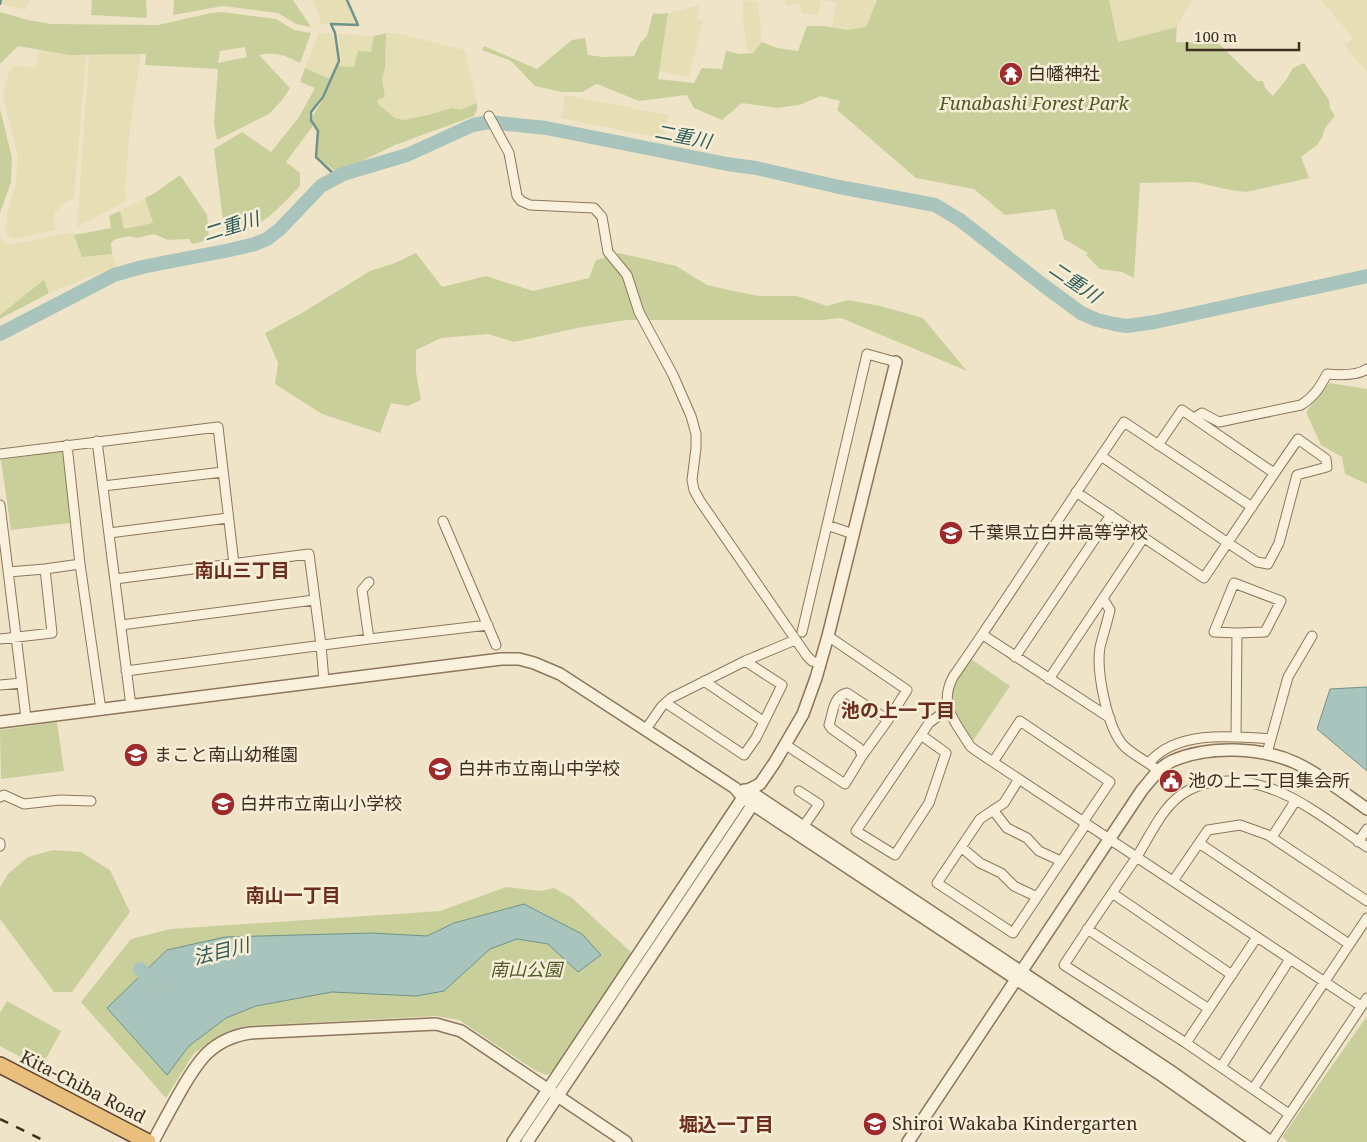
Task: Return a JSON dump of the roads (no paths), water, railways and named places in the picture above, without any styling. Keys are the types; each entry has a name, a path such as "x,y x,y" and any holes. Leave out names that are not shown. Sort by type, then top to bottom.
{"highway":[{"name":"Kita-Chiba Road","path":"0,1065 148,1142"}],"street":[{"path":"489,116 509,153 517,196 521,201 530,205 594,208 602,217 608,252 627,275 639,312 673,375 691,416 696,434 692,480 694,490 795,640 812,661 820,663"},
{"path":"513,1142 553,1092 786,745 803,714 828,636 896,362 867,354 802,632"},
{"path":"1194,418 1202,413 1219,422 1301,405 1310,399 1320,388 1326,374 1363,372 1367,369"},
{"path":"1158,444 1182,410 1274,473"},
{"path":"1252,507 1124,422 949,684 946,698 948,710 970,746 1361,1006"},
{"path":"0,454 218,427 234,564"},
{"path":"1076,492 1204,578 1228,543 1252,507 1274,473 1298,440 1326,459 1327,467 1297,474 1279,543 1268,564 1257,562 1228,543 1101,456"},
{"path":"98,441 131,706"},
{"path":"68,445 80,564 101,710"},
{"path":"103,486 223,472"},
{"path":"0,505 2,546 8,572 26,718"},
{"path":"1015,657 1111,515"},
{"path":"109,533 228,518"},
{"path":"443,521 496,645"},
{"path":"827,525 853,534"},
{"path":"1049,679 1144,537"},
{"path":"115,578 308,554 321,645 324,681"},
{"path":"8,572 80,564"},
{"path":"0,639 52,633 45,569"},
{"path":"369,582 362,590 369,639"},
{"path":"1234,583 1282,601 1265,632 1237,633 1214,632 1234,583"},
{"path":"0,593 10,592"},
{"path":"1102,599 1110,610 1100,648 1099,671 1102,691 1110,718 1118,738 1124,746 1158,771"},
{"path":"121,625 314,600"},
{"path":"126,671 488,625"},
{"path":"1236,737 1237,633"},
{"path":"983,634 1015,657 1110,718"},
{"path":"786,745 845,784 907,690 828,636"},
{"path":"1267,754 1288,677 1312,636"},
{"path":"646,729 672,698 704,680 795,640"},
{"path":"0,722 482,661 519,659 534,663 560,674 735,788 804,827 1256,1142"},
{"path":"666,703 744,755 756,738 782,686 745,661"},
{"path":"704,680 763,721"},
{"path":"0,685 22,683"},
{"path":"862,756 859,748 829,725 837,698 840,694 847,693 888,720"},
{"path":"921,736 946,753 930,803 895,855 856,831 929,723 948,710"},
{"path":"993,762 1020,721 1110,782 1013,933 938,883 980,819 1004,804 1019,779"},
{"path":"1149,763 1154,757 1172,746 1191,740 1236,737 1270,739"},
{"path":"908,1142 1142,790 1158,771 1172,762 1204,752 1227,750 1267,754 1295,763 1367,809"},
{"path":"1289,1114 1186,1043 1064,964 1137,857 1165,811 1174,800 1189,790 1205,784 1236,781 1278,791 1296,800 1367,847"},
{"path":"799,791 818,804 804,827"},
{"path":"0,796 4,795 24,804 60,800 91,801"},
{"path":"750,797 1019,976 1176,1076 1271,1142 1367,998"},
{"path":"1272,837 1296,800"},
{"path":"993,810 1007,828 1027,838 1039,851 1061,861"},
{"path":"1173,881 1208,830 1240,825 1272,837 1367,901"},
{"path":"1358,842 1367,829"},
{"path":"1199,842 1349,944"},
{"path":"961,847 980,863 1001,873 1014,886 1037,897"},
{"path":"1112,893 1232,975"},
{"path":"1253,1089 1367,918"},
{"path":"1088,928 1209,1009"},
{"path":"1186,1043 1258,937"},
{"path":"1221,1067 1290,959"},
{"path":"153,1142 192,1072 202,1058 219,1043 230,1037 250,1033 436,1024 461,1031 626,1142"},
{"path":"528,1142 553,1092"}],"water":[{"path":"1367,687 1367,771 1317,729 1330,689"},
{"path":"524,904 582,934 601,955 578,972 548,944 517,939 490,949 444,991 416,996 332,992 256,1006 226,1018 189,1046 167,1075 107,1008 167,950 225,937 371,933 427,936 454,923"}],"waterway":[{"path":"0,4 1,0"},
{"path":"337,177 316,157 318,131 311,120 311,112 323,97 339,61 335,33 331,24 358,25 347,0"},
{"name":"二重川","path":"0,334 114,275 142,267 230,250 267,239 280,229 321,186 343,174 407,155 473,125 489,122 546,128 756,168 839,187 935,205 960,220 1081,313 1097,320 1114,324 1127,326 1155,322 1367,276"},
{"name":"法目川","path":"140,969 156,987"}],"railway":[{"path":"0,1119 47,1142"}],"place":[{"name":"白幡神社","path":"1011,74"},
{"name":"千葉県立白井高等学校","path":"951,533"},
{"name":"まこと南山幼稚園","path":"136,755"},
{"name":"白井市立南山中学校","path":"440,769"},
{"name":"池の上二丁目集会所","path":"1171,781"},
{"name":"白井市立南山小学校","path":"223,804"},
{"name":"Shiroi Wakaba Kindergarten","path":"875,1124"}],"district":[{"name":"南山三丁目","path":"242,570"},
{"name":"池の上一丁目","path":"898,710"},
{"name":"南山一丁目","path":"293,895"},
{"name":"堀込一丁目","path":"726,1124"}],"park label":[{"name":"Funabashi Forest Park","path":"1034,104"},
{"name":"南山公園","path":"526,970"}]}
